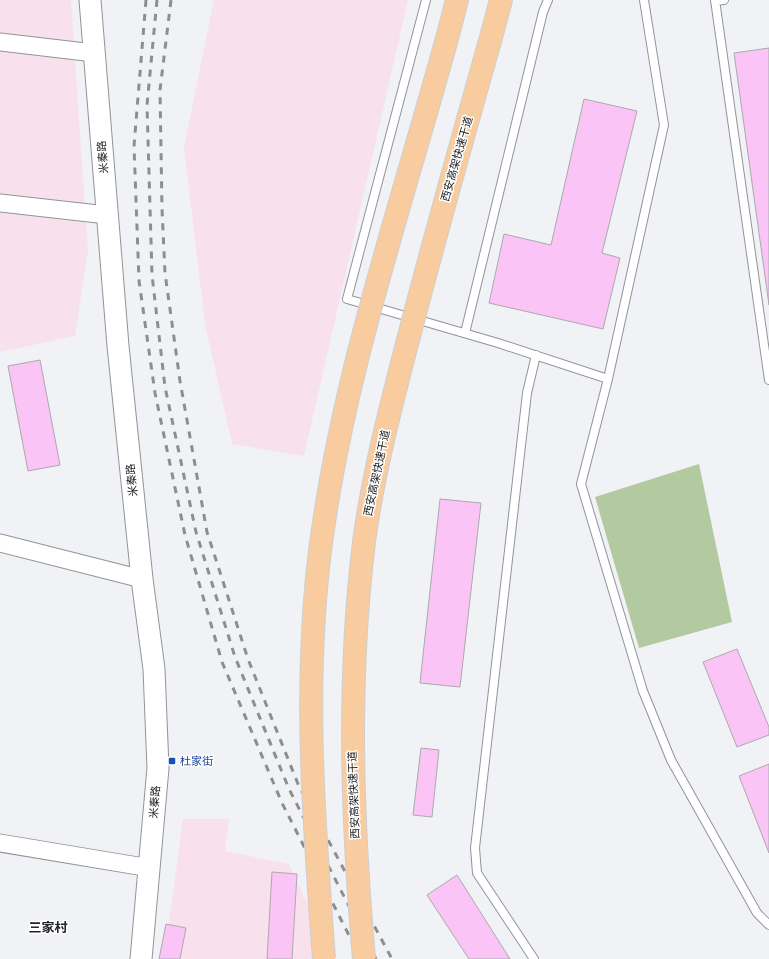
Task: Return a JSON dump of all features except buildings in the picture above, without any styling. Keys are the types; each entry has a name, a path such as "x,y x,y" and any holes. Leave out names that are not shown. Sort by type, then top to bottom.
{"highway":[{"path":"324,959 312,766 314,623 320,552 332,475 359,354 457,0"},
{"name":"西安高架快速干道","path":"364,959 354,822 352,749 353,676 364,540 376,475 397,382 501,0"}],"street":[{"name":"米秦路","path":"90,0 118,346 142,579 154,669 158,759 150,868 141,959"},
{"path":"0,42 94,53"},
{"path":"0,203 107,215"},
{"path":"0,543 142,579"},
{"path":"0,843 150,868"}],"lane":[{"path":"426,0 347,299 465,333 608,379"},
{"path":"465,333 541,20 548,0"},
{"path":"644,0 664,125 608,379 581,484 643,691 671,760 757,913 769,925"},
{"path":"724,0 715,1 769,380"},
{"path":"534,959 477,873 474,848 527,393 536,355"}],"shaded area":[{"path":"0,0 71,0 88,251 75,336 0,352"},
{"path":"214,0 408,0 304,456 232,444 205,324 184,147"},
{"path":"183,819 229,819 225,851 289,864 309,907 312,959 164,959"}],"green space":[{"path":"699,464 732,622 639,648 595,497"}],"railway":[{"path":"146,0 134,146 139,281 155,393 185,535 222,662 282,803 361,959"},
{"path":"157,0 147,105 152,275 165,387 196,532 235,657 289,789 376,959"},
{"path":"171,0 160,90 162,209 165,273 180,381 207,532 248,659 298,784 392,959"}],"place":[{"name":"杜家街","path":"172,761"}],"district":[{"name":"三家村","path":"48,927"}]}
